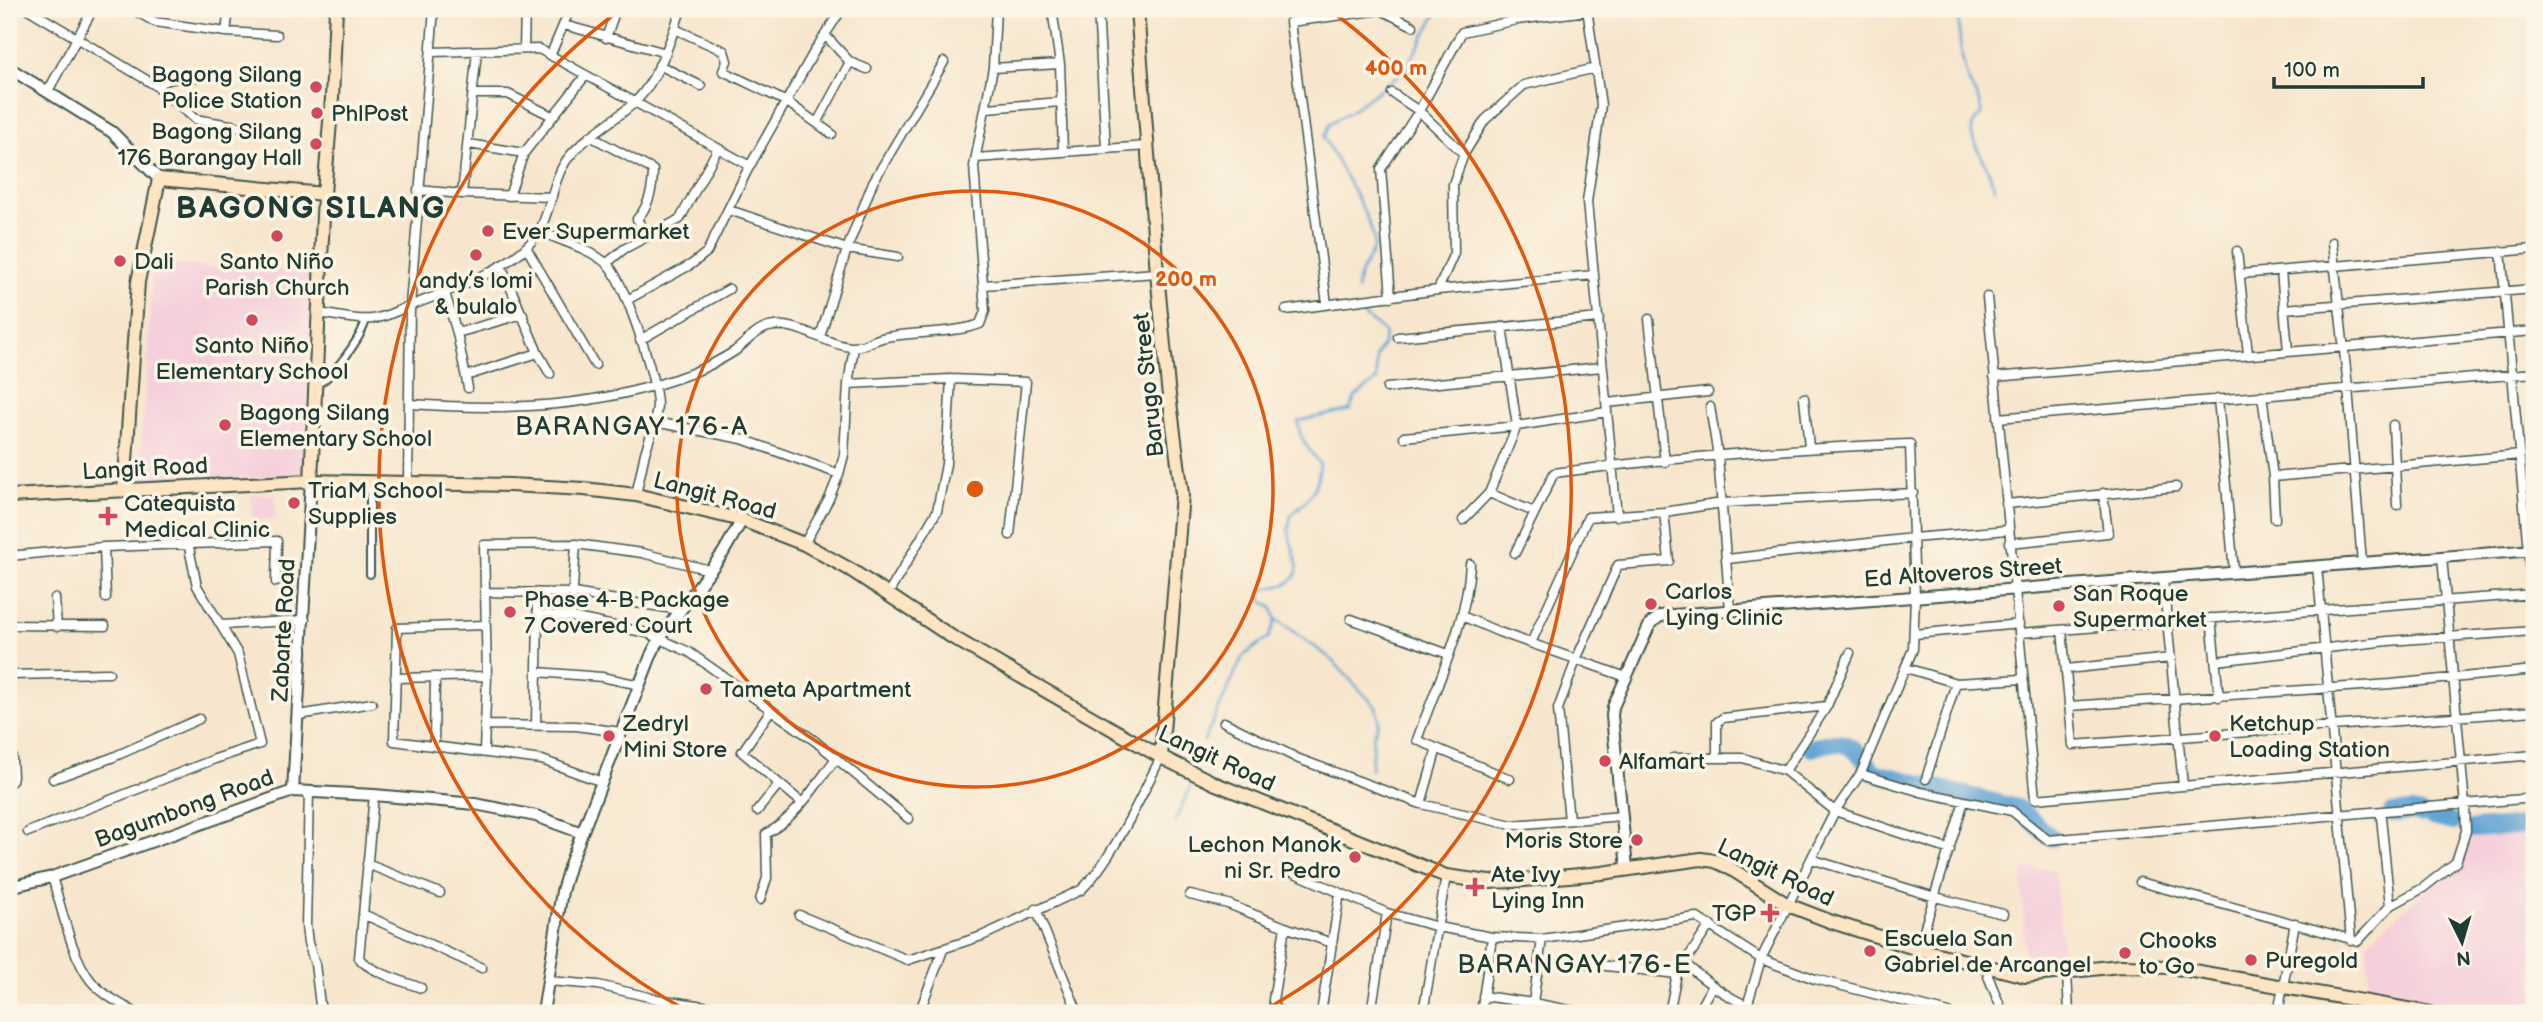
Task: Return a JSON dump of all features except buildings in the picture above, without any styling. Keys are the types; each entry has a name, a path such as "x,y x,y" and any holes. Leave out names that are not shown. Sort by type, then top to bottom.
{"main road":[{"name":"Zabarte Road","path":"311,481 324,194 336,9"},
{"name":"Barugo Street","path":"1137,9 1157,273 1182,494 1161,757"},
{"path":"124,491 138,282 159,179 324,194"},
{"name":"Langit Road","path":"9,496 311,481 556,487 636,495 742,520 804,544 888,594 952,637 1161,757 1216,784 1446,876 1489,882 1513,881 1701,859 1715,861 1788,905 1832,922 2025,976 2120,966 2171,967 2431,1013"}],"street":[{"path":"28,9 155,85 198,121 242,127"},
{"path":"48,91 93,9"},
{"path":"132,9 155,22 226,33 277,35"},
{"path":"226,33 229,9"},
{"path":"408,482 411,404 410,306 434,9"},
{"path":"524,49 525,9"},
{"path":"551,54 570,9"},
{"path":"606,38 616,9"},
{"path":"319,313 374,319 446,293 502,265 526,247 539,232 563,166 590,136 634,104 666,53 681,9"},
{"path":"627,300 700,259 707,252 750,166 842,9"},
{"path":"411,404 457,407 549,405 602,399 655,386 716,362 766,327 786,327 854,347 887,336 978,325 985,316 974,166 993,68 996,9"},
{"path":"1052,9 1060,64 1063,152"},
{"path":"1098,9 1105,148"},
{"path":"1515,9 1517,20"},
{"path":"1326,304 1290,22 1381,10 1413,26"},
{"path":"1391,297 1381,169 1419,111 1462,32 1517,20 1587,10 1601,105 1587,202 1617,516"},
{"path":"564,25 666,53"},
{"path":"675,29 724,51 727,61 723,71 787,102 832,134"},
{"path":"825,35 850,61 867,69"},
{"path":"432,52 538,49 750,166"},
{"path":"462,194 477,51"},
{"path":"817,122 850,61"},
{"path":"820,337 847,249 873,182 944,62"},
{"path":"993,68 1060,64"},
{"path":"659,65 701,86"},
{"path":"9,68 112,132 159,179"},
{"path":"1438,290 1454,253 1453,184 1464,153 1485,120 1524,85 1596,68"},
{"path":"509,196 524,153 586,75"},
{"path":"155,85 172,79 216,76"},
{"path":"1392,93 1419,111 1464,153"},
{"path":"473,94 508,94 552,116"},
{"path":"987,108 1061,102"},
{"path":"590,136 653,170 653,186 644,212 637,219 647,237"},
{"path":"468,144 524,153"},
{"path":"976,158 1148,146"},
{"path":"607,263 624,249 680,219 718,150"},
{"path":"418,190 552,197"},
{"path":"729,210 847,249 898,257"},
{"path":"539,232 595,255 607,263 620,281 655,386 657,404 636,495"},
{"path":"2332,242 2348,387 2362,563"},
{"path":"526,247 596,365"},
{"path":"2240,274 2534,248"},
{"path":"2237,251 2248,355"},
{"path":"2501,251 2531,550 2534,617"},
{"path":"502,265 538,353 550,374"},
{"path":"2281,271 2288,351"},
{"path":"984,285 1157,273"},
{"path":"1286,310 1438,290 1594,275"},
{"path":"640,340 729,289"},
{"path":"2284,309 2534,289"},
{"path":"446,293 468,388"},
{"path":"1986,297 2035,799 2534,755"},
{"path":"457,333 523,314"},
{"path":"1398,337 1599,318"},
{"path":"1649,318 1665,462"},
{"path":"316,384 325,380 343,359 363,330 366,319"},
{"path":"1463,520 1489,493 1517,426 1502,327"},
{"path":"1994,377 2534,331"},
{"path":"804,544 829,499 844,455 848,384 854,347"},
{"path":"466,376 538,353"},
{"path":"1387,388 1602,367"},
{"path":"1998,418 2534,373"},
{"path":"848,384 951,379 1026,382 1010,535"},
{"path":"888,594 937,511 946,464 951,379"},
{"path":"1404,437 1517,426 1659,396 1707,391"},
{"path":"2262,395 2273,477 2275,519"},
{"path":"1804,398 1809,447"},
{"path":"2218,399 2234,572"},
{"path":"1710,407 1718,456 1730,610"},
{"path":"655,422 742,439 839,474"},
{"path":"2393,425 2397,505"},
{"path":"1515,553 1554,473 1809,447 1910,444 1915,597 1914,634 1906,668 1861,774 1835,811 1760,959 1746,1010"},
{"path":"2273,477 2520,455"},
{"name":"Zabarte Road","path":"293,791 311,481"},
{"path":"370,482 370,574"},
{"path":"2006,504 2176,487"},
{"path":"1531,643 1588,517 1664,512 1722,503 1913,492"},
{"path":"1489,493 1534,512"},
{"path":"2009,543 2108,533 2103,493"},
{"path":"2524,495 2534,494"},
{"path":"1569,820 1558,709 1576,660 1618,565 1669,561 1664,512"},
{"path":"543,1013 562,891 621,732 660,638 710,570 742,520"},
{"path":"1727,559 2008,530"},
{"path":"9,556 104,547 277,541 276,582"},
{"path":"28,832 260,744 238,654 197,586 188,543"},
{"path":"484,751 487,676 484,545 576,544 642,554 710,570"},
{"path":"572,617 576,544"},
{"path":"104,547 106,598"},
{"name":"Ed Altoveros Street","path":"1627,868 1612,716 1626,677 1654,619 1678,613 2531,550"},
{"path":"2140,882 2358,941 2390,906 2423,888 2456,862 2466,831 2465,805 2442,557"},
{"path":"1470,564 1469,587 1462,616 1416,740 1510,779"},
{"path":"2317,566 2351,940"},
{"path":"2163,578 2183,786"},
{"path":"485,592 573,593 680,610"},
{"path":"534,593 538,614 536,725"},
{"path":"1914,634 2019,629 2062,630 2533,594"},
{"path":"55,598 57,627"},
{"path":"538,614 572,617 660,638 689,652 836,758 909,819"},
{"path":"1462,616 1626,677"},
{"path":"2211,618 2219,697"},
{"path":"1351,619 1448,654"},
{"path":"222,625 304,620"},
{"path":"9,625 104,626"},
{"path":"485,625 397,628 394,741 542,760 602,782"},
{"path":"2062,630 2073,745 2534,711"},
{"path":"2216,661 2449,636 2534,631"},
{"path":"1785,771 1827,706 1850,653"},
{"path":"2066,669 2171,657"},
{"path":"1906,668 1956,683 2023,679"},
{"path":"2069,706 2392,684 2534,670"},
{"path":"537,672 602,677 640,685"},
{"path":"9,675 109,673"},
{"path":"395,678 487,676"},
{"path":"434,746 435,677"},
{"path":"1926,779 1956,683"},
{"path":"299,715 372,703"},
{"path":"1717,756 1717,722 1723,718 1827,706"},
{"path":"771,710 742,752 802,802"},
{"path":"9,713 13,776 9,783"},
{"path":"53,779 111,758 199,719"},
{"path":"1224,722 1299,759 1421,804 1512,825 1622,816"},
{"path":"486,725 576,726 621,732"},
{"path":"1421,804 1437,748"},
{"path":"799,915 908,960 982,936 1080,890 1093,878 1161,757"},
{"path":"760,900 766,878 766,834 780,827 836,758"},
{"path":"1672,758 1744,758 1785,771 1835,811 1950,850"},
{"path":"1861,774 1921,792 2011,811 2048,841 2534,798"},
{"path":"757,811 779,784"},
{"name":"Bagumbong Road","path":"9,887 52,877 293,791 475,804 536,816 582,834"},
{"path":"309,791 306,926 315,964 321,1013"},
{"path":"374,795 359,958 361,962 421,988"},
{"path":"1918,948 1964,802"},
{"path":"2381,817 2390,906"},
{"path":"1811,859 1935,897 2003,914"},
{"path":"367,864 440,893"},
{"path":"1290,871 1387,913 1438,927 1492,937 1542,939 1696,916 1760,959 1815,979 1949,1013"},
{"path":"1423,1013 1446,876"},
{"path":"52,877 83,968 121,1009 136,1013"},
{"path":"1321,1013 1340,893"},
{"path":"1190,895 1228,904 1332,943"},
{"path":"1036,909 1078,1013"},
{"path":"1371,1013 1387,913"},
{"path":"363,914 482,968"},
{"path":"2278,1013 2295,923"},
{"path":"1669,1013 1677,974 1710,925"},
{"path":"1276,1013 1273,1000 1285,927"},
{"path":"1480,1013 1492,937"},
{"path":"1533,1003 1542,939"},
{"path":"919,1013 943,950"},
{"path":"1684,963 1746,1010 1766,1013"},
{"path":"1589,964 1677,974"},
{"path":"1989,966 1988,976 2003,1013"},
{"path":"2067,973 2070,1013"},
{"path":"548,981 598,985 657,999 710,1007"},
{"path":"1697,1013 1712,986"},
{"path":"1483,996 1584,1013"}],"shaded area":[{"path":"153,264 315,272 304,476 139,481"},
{"path":"275,494 276,519 254,521 251,495"},
{"path":"2534,833 2534,1013 2484,1013 2369,996 2367,942 2453,867 2465,839"},
{"path":"2022,869 2054,869 2064,965 2025,969"}],"waterway":[{"path":"1357,290 1360,276 1373,250 1373,235 1362,207 1324,137 1330,123 1351,111 1405,70 1439,9"},
{"path":"1970,9 1959,12 1959,20 1966,74 1981,110 1981,115 1972,127 1972,134 1995,189"},
{"path":"1358,308 1385,334 1376,356 1377,380 1355,397 1350,410 1298,421 1302,439 1320,464 1319,474 1311,494 1291,516 1289,530 1297,562 1296,576 1283,585 1261,590 1261,600 1272,607 1276,619 1330,658 1376,707 1379,721 1373,737 1371,770"},
{"path":"1204,741 1243,656 1269,637 1276,620"},
{"path":"1812,748 1840,743 1855,750 1873,772 2017,808 2052,838"},
{"path":"1175,821 1194,779"},
{"path":"2392,813 2421,814"},
{"path":"2432,817 2453,822"},
{"path":"2471,829 2534,825"}],"place":[{"name":"Bagong Silang Police Station","path":"316,87"},
{"name":"PhlPost","path":"317,113"},
{"name":"Bagong Silang 176 Barangay Hall","path":"316,144"},
{"name":"Ever Supermarket","path":"488,231"},
{"name":"Santo Niño Parish Church","path":"277,236"},
{"name":"andy’s lomi & bulalo","path":"476,255"},
{"name":"Dali","path":"120,261"},
{"name":"Santo Niño Elementary School","path":"252,320"},
{"name":"Bagong Silang Elementary School","path":"225,425"},
{"name":"TriaM School Supplies","path":"294,503"},
{"name":"Catequista Medical Clinic","path":"108,516"},
{"name":"Carlos Lying Clinic","path":"1651,604"},
{"name":"San Roque Supermarket","path":"2059,606"},
{"name":"Phase 4-B Package 7 Covered Court","path":"510,612"},
{"name":"Tameta Apartment","path":"706,689"},
{"name":"Zedryl Mini Store","path":"609,736"},
{"name":"Ketchup Loading Station","path":"2215,736"},
{"name":"Alfamart","path":"1605,761"},
{"name":"Moris Store","path":"1637,840"},
{"name":"Lechon Manok ni Sr. Pedro","path":"1355,857"},
{"name":"Ate Ivy Lying Inn","path":"1475,887"},
{"name":"TGP","path":"1770,913"},
{"name":"Escuela San Gabriel de Arcangel","path":"1870,951"},
{"name":"Chooks to Go","path":"2125,953"},
{"name":"Puregold","path":"2251,960"}],"district":[{"name":"BAGONG SILANG","path":"311,208"},
{"name":"BARANGAY 176-A","path":"632,426"},
{"name":"BARANGAY 176-E","path":"1575,964"}]}
